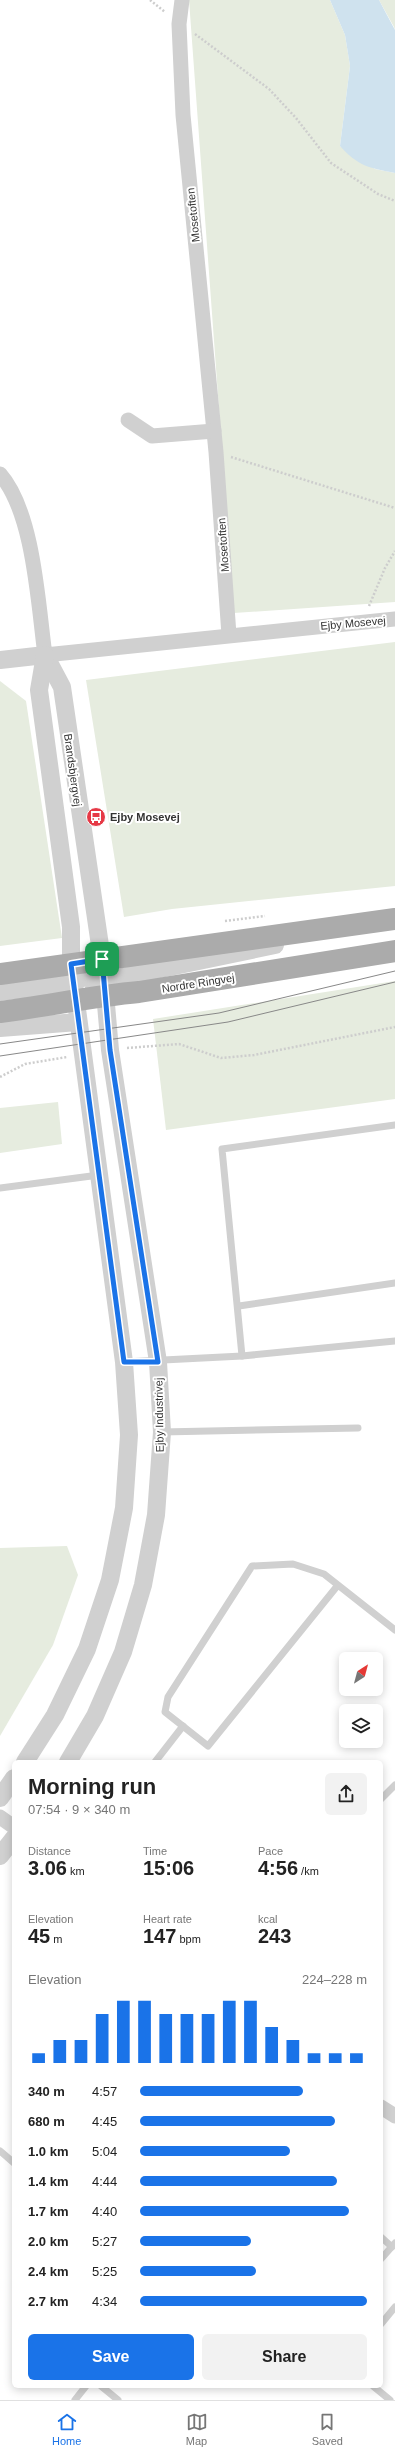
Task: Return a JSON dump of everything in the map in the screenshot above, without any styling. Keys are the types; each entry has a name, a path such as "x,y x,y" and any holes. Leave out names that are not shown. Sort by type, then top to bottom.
{"main road":[{"name":"Nordre Ringvej","path":"75,992 102,959 395,919"},
{"name":"Nordre Ringvej","path":"0,1012 75,992 105,988 139,992 395,951"},
{"name":"Nordre Ringvej","path":"0,974 75,992"}],"street":[{"name":"Mosetoften","path":"182,0 179,24 182,114 216,452 229,635"},
{"path":"128,420 152,436 214,431"},
{"name":"Brandsbjergvej","path":"0,474 20,506 28,533 45,655 39,690 71,927 75,992"},
{"name":"Ejby Mosevej","path":"0,660 229,635 395,619"},
{"name":"Brandsbjergvej","path":"45,655 62,687 102,959"},
{"path":"105,988 350,925"},
{"name":"Ejby Industrivej","path":"69,1760 95,1716 122,1652 143,1585 156,1516 162,1432 158,1362 110,1050 102,959"},
{"path":"0,992 75,992"},
{"path":"0,1028 75,992"},
{"path":"26,1760 56,1715 87,1649 110,1580 124,1508 129,1435 124,1362 82,1055 75,992"},
{"path":"0,1798 12,1781"},
{"path":"0,1817 12,1826"},
{"path":"0,1856 12,1841"},
{"path":"383,2108 395,2116"}],"lane":[{"path":"242,1356 222,1149 395,1125"},
{"path":"0,1188 99,1175"},
{"path":"238,1306 395,1283"},
{"path":"124,1362 158,1362 242,1356 395,1341"},
{"path":"162,1432 358,1428"},
{"path":"338,1585 208,1746 165,1712 168,1697 252,1566 293,1564 324,1574 338,1585 395,1630"},
{"path":"156,1760 182,1726"},
{"path":"383,1798 395,1785"},
{"path":"0,2151 12,2161"},
{"path":"383,2238 393,2245 383,2257"},
{"path":"383,2322 395,2307"},
{"path":"75,2400 84,2388"},
{"path":"103,2388 118,2400"},
{"path":"375,2388 390,2400"}],"path":[{"path":"179,24 269,89 296,118 332,163 378,194 395,201"},
{"path":"216,452 395,508"},
{"path":"363,622 385,568 395,551"},
{"path":"110,1050 141,1046 179,1044 221,1058 254,1055 395,1027"},
{"path":"0,1077 26,1064 82,1055"}],"shaded area":[{"path":"189,0 330,0 345,35 350,66 340,146 375,169 395,173 395,602 234,613"},
{"path":"379,0 395,0 395,30 394,27"},
{"path":"395,642 395,886 172,909 124,917 86,680"},
{"path":"0,681 26,701 62,938 0,946"},
{"path":"395,981 395,1099 166,1130 153,1019"},
{"path":"58,1102 62,1144 0,1153 0,1108"},
{"path":"67,1546 78,1575 53,1645 0,1736 0,1548"}],"water":[{"path":"330,0 379,0 395,30 395,173 364,165 346,153 340,146 350,66 345,35"}],"tram line":[{"path":"0,1044 219,1013 395,971"},
{"path":"0,1056 228,1022 395,982"}],"place":[{"name":"Ejby Mosevej","path":"96,817"}],"route":[{"path":"102,959 110,1050 136,1233 158,1362 124,1362 71,964 102,959"}]}
